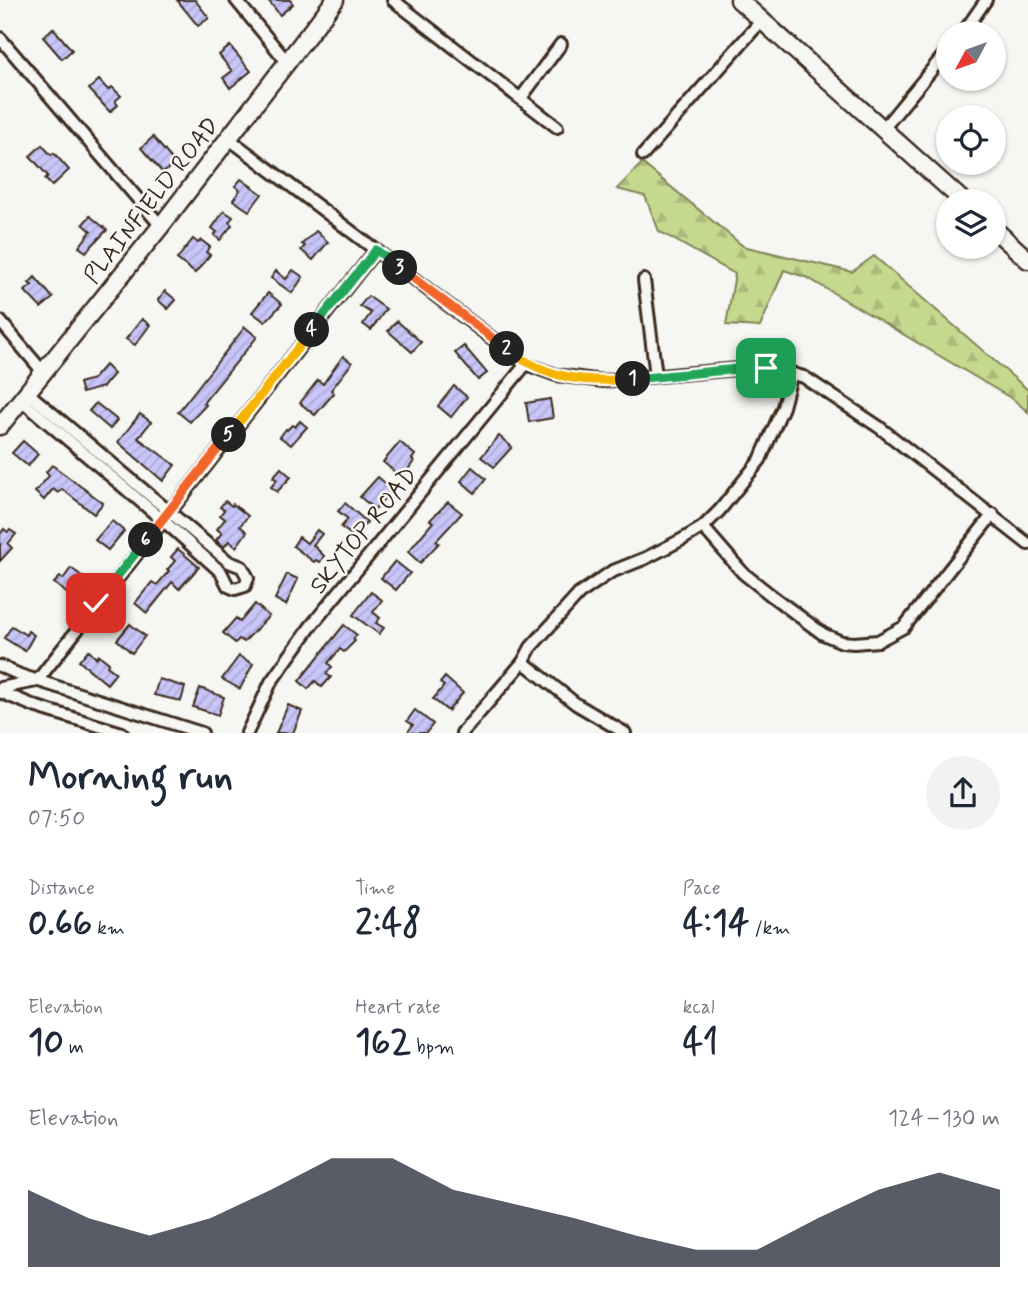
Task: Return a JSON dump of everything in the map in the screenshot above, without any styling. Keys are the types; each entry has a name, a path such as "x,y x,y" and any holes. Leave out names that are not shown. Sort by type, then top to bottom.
{"street":[{"path":"236,0 287,62"},
{"name":"PLAINFIELD ROAD","path":"0,426 161,226 335,0"},
{"path":"393,0 557,127"},
{"path":"739,0 950,189"},
{"path":"971,21 986,0"},
{"path":"643,155 762,20"},
{"path":"0,38 161,226"},
{"path":"521,98 561,44"},
{"path":"883,129 936,65"},
{"path":"228,138 526,364 556,375 603,381 748,368 792,373 818,386 879,427 1028,544"},
{"path":"1006,238 1025,252"},
{"path":"0,690 37,681 376,250"},
{"path":"644,280 656,376"},
{"path":"0,321 44,372"},
{"name":"SKYTOP ROAD","path":"247,733 271,682 311,626 526,364"},
{"path":"462,733 523,662 531,647 558,616 597,580 655,554 703,527 736,492 760,460 783,407 792,373"},
{"path":"24,396 166,516 229,562 242,567 248,578 245,586 235,589 228,586 220,572 166,516"},
{"path":"703,527 743,573 781,603 823,634 842,642 854,643 878,641 904,627 993,514"},
{"path":"523,662 576,704 625,733"},
{"path":"0,666 37,681 202,733"},
{"path":"0,690 37,707 122,733"}],"green space":[{"path":"642,163 743,246 852,272 874,256 1028,390 1028,412 1014,400 808,278 784,270 760,327 726,325 735,274 659,231 645,196 617,189"}],"building":[{"path":"177,0 195,0 209,18 198,26"},
{"path":"268,0 290,0 293,4 280,15"},
{"path":"53,28 72,50 62,59 43,37"},
{"path":"230,46 251,71 230,88 223,78 232,71 219,55"},
{"path":"99,80 108,90 112,87 121,96 115,101 118,105 110,112 89,89"},
{"path":"153,137 175,163 163,173 141,148"},
{"path":"42,145 51,155 54,153 69,170 52,186 45,179 48,176 30,156"},
{"path":"241,179 262,194 249,211 233,200 240,190 235,186"},
{"path":"224,211 233,217 229,222 232,225 220,240 214,235 217,232 212,228"},
{"path":"90,216 107,230 86,252 79,247 91,231 83,224"},
{"path":"316,231 328,242 313,260 301,250 305,246 302,244"},
{"path":"193,239 198,243 201,240 210,247 206,252 210,255 195,273 177,259"},
{"path":"293,270 303,277 292,293 271,278 276,271 286,279"},
{"path":"35,277 53,298 41,308 25,291 32,285 29,283"},
{"path":"165,291 176,300 168,309 158,300"},
{"path":"268,293 282,304 265,322 252,312"},
{"path":"368,296 386,309 371,330 363,324 371,313 360,306"},
{"path":"142,319 150,325 135,345 126,339"},
{"path":"397,321 421,342 412,352 388,331"},
{"path":"245,327 257,337 190,422 178,412"},
{"path":"464,346 487,373 478,380 455,353"},
{"path":"343,356 352,363 331,390 334,393 315,415 300,403 318,380 323,384"},
{"path":"105,365 114,374 103,387 82,393 79,383 93,379"},
{"path":"454,386 467,397 451,417 438,406"},
{"path":"550,399 553,418 529,422 526,403"},
{"path":"96,403 117,420 110,429 89,411"},
{"path":"140,414 151,422 138,438 175,465 163,481 118,442"},
{"path":"300,421 307,427 291,445 280,437 286,429 292,425 295,427"},
{"path":"499,436 512,447 494,467 481,457"},
{"path":"23,441 38,454 28,466 12,453"},
{"path":"400,442 415,455 402,478 383,462"},
{"path":"52,465 103,503 94,514 62,489 58,493 53,489 44,500 35,492 49,476 46,472"},
{"path":"472,467 486,479 475,493 461,481"},
{"path":"281,468 291,477 277,492 271,487 277,480 273,477"},
{"path":"378,477 392,489 375,509 360,497"},
{"path":"225,501 248,516 240,526 247,532 236,547 229,541 224,547 216,540 222,533 217,529 225,519 220,515 224,510 220,507"},
{"path":"448,502 462,513 420,563 408,552 433,522 430,520"},
{"path":"345,503 367,522 354,537 341,527 348,519 338,511"},
{"path":"112,521 124,531 108,550 95,540"},
{"path":"4,529 16,534 8,544 12,548 0,561 0,534"},
{"path":"317,530 322,534 313,545 324,556 320,562 314,562 293,546 299,537 307,543"},
{"path":"178,549 199,567 179,589 172,582 147,613 135,603 152,582 157,585 169,571 167,570 175,561 171,557"},
{"path":"395,561 410,573 396,590 381,578"},
{"path":"71,568 83,577 69,595 54,583 60,577 63,579"},
{"path":"287,574 298,579 286,605 275,599"},
{"path":"371,592 382,600 373,612 380,618 376,623 384,628 379,634 353,615"},
{"path":"255,604 269,616 244,642 239,639 235,643 223,633 236,618 240,622"},
{"path":"130,624 145,636 132,653 117,640"},
{"path":"344,625 357,635 353,639 355,641 344,652 340,649 328,663 332,667 326,674 331,677 322,687 315,681 308,689 299,681"},
{"path":"12,626 26,635 28,631 34,635 25,651 4,638"},
{"path":"88,650 96,658 99,655 109,663 107,666 116,673 107,684 79,661"},
{"path":"239,656 253,664 240,689 222,679"},
{"path":"445,677 463,693 448,711 433,699 444,686 440,683"},
{"path":"159,679 185,687 181,701 154,695"},
{"path":"200,688 224,697 218,715 193,707"},
{"path":"288,705 302,711 293,733 276,733"},
{"path":"415,710 433,724 426,733 407,733 413,725 407,721"}],"route":[{"path":"96,603 376,250 526,364 543,371 569,378 603,381 766,368"}]}
